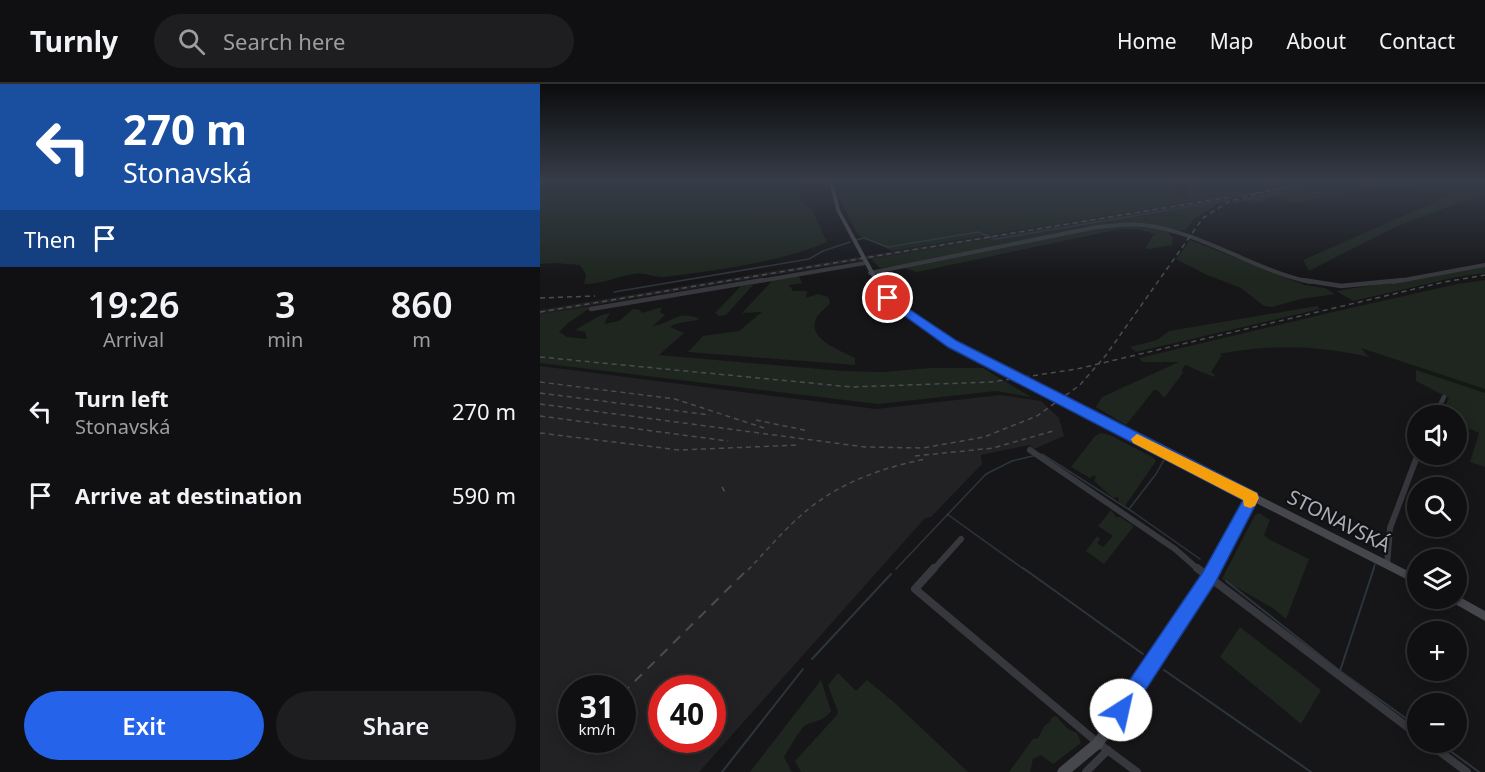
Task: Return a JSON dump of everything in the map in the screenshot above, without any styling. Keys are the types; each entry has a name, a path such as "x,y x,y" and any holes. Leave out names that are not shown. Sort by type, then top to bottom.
{"street":[{"name":"STONAVSKÁ","path":"839,212 870,273 888,298 953,344 1407,576"},
{"path":"870,273 1098,227 1136,224 1182,235 1283,273 1320,284 1366,285 1485,265"},
{"path":"591,309 865,263"},
{"path":"1440,405 1444,397"},
{"path":"1030,450 1166,543 1407,727"},
{"path":"1387,566 1390,528 1414,465"},
{"path":"1086,772 1209,578 1252,498"},
{"path":"961,539 915,589 1103,747 1137,772"},
{"path":"1467,606 1485,616"},
{"path":"1063,772 1103,747"},
{"path":"1442,753 1467,772"}],"shaded area":[{"path":"540,212 813,212 827,242 788,255 727,268 665,277 634,274 598,283 584,284 586,275 580,265 540,264"},
{"path":"846,212 1128,212 892,251 858,235"},
{"path":"1129,212 1152,212 540,314 540,310"},
{"path":"1151,212 1205,212 1193,220 1185,231 1173,228 1169,234 1173,238 1172,245 1149,249 1145,248 1154,234 1137,229 1120,229 917,272 899,266 880,268 871,259"},
{"path":"1412,212 1434,212 1395,227 1309,271 1303,260"},
{"path":"1190,240 1305,285 1325,288 1335,294 1301,299 1272,307 1264,306 1241,288 1207,275 1176,259"},
{"path":"1485,267 1485,273 1457,277 1353,301 1336,291"},
{"path":"799,276 802,283 789,285 793,291 807,291 806,298 818,294 828,297 830,303 817,317 816,332 826,343 855,358 855,365 688,352 703,336 739,331 762,312 742,313 773,280"},
{"path":"1485,280 1485,389 1361,348 1369,357 1331,350 1276,347 1219,354 1222,355 1211,372 1215,375 1214,377 1185,365 1183,373 1164,398 1157,390 1154,390 1126,425 1096,407 1102,397 1179,362 1143,362 1139,358 1457,284"},
{"path":"754,284 726,315 719,316 715,313 741,286"},
{"path":"593,306 559,332 567,337 587,339 585,332 575,330 601,315 610,313 604,324 619,321 633,309 640,310 642,313 662,307 660,312 665,315 653,326 686,315 700,319 670,327 684,333 659,355 843,371 883,372 930,368 983,368 1031,397 996,391 878,404 540,363 540,314"},
{"path":"1317,306 1320,309 1136,352 1130,347 1157,340 1169,331"},
{"path":"540,366 876,409 1001,395 1041,401 1059,418 1064,436 1034,449 1029,445 981,455 982,464 931,517 925,518 726,742 726,675 648,675 648,753 716,753 699,772 540,772"},
{"path":"1416,370 1485,393 1485,467 1470,462 1479,433 1467,428 1467,405 1446,405 1449,398 1416,381"},
{"path":"1101,433 1112,436 1156,461 1125,506 1119,502 1118,497 1113,498 1094,481 1096,477 1093,475 1090,478 1071,467 1095,436"},
{"path":"1111,510 1116,517 1134,526 1104,564 1086,551 1097,536 1100,539 1097,543 1103,547 1113,536 1098,526"},
{"path":"1259,513 1270,520 1264,535 1309,559 1286,619 1274,609 1222,579 1255,515"},
{"path":"1240,627 1321,690 1301,724 1220,657"},
{"path":"838,673 856,691 867,680 968,772 801,772 795,761 837,715 838,712 828,685"},
{"path":"821,680 831,711 822,719 806,725 794,740 784,757 792,772 750,772"},
{"path":"1056,716 1068,729 1077,733 1081,743 1053,764 1041,755 1033,759 1030,772 1009,772 1033,739 1038,738 1045,725"}],"waterway":[{"path":"856,240 864,238 888,247 978,232 995,239 1156,212"},
{"path":"614,292 809,259 823,251 850,242"},
{"path":"1042,454 1133,512 1200,559"},
{"path":"948,514 986,474 1012,461 1033,456"},
{"path":"1129,509 1156,474 1165,458"},
{"path":"896,569 948,514"},
{"path":"948,514 1025,570"},
{"path":"1373,570 1375,564"},
{"path":"1023,568 1143,654"},
{"path":"1340,671 1374,568"},
{"path":"812,659 891,574"},
{"path":"1226,581 1340,671"},
{"path":"722,772 803,669"},
{"path":"1164,670 1311,772"},
{"path":"1340,671 1407,719"},
{"path":"1453,753 1479,772"}],"railway":[{"path":"540,312 1139,212"},
{"path":"1098,364 1203,218 1212,212"},
{"path":"1098,364 1444,282 1485,275"},
{"path":"540,298 595,296"},
{"path":"540,357 852,387 991,382 1098,364"},
{"path":"540,404 865,447 923,448 984,437 1037,416 1080,385 1098,364"},
{"path":"540,382 675,399 764,428"},
{"path":"540,393 710,415"},
{"path":"540,416 728,441"},
{"path":"756,420 809,431"},
{"path":"915,456 993,448 1053,431"},
{"path":"540,433 679,450 799,445"},
{"path":"748,570 794,521 824,498 865,476 926,459"},
{"path":"722,487 725,492"},
{"path":"636,680 749,568"}],"slow traffic":[{"path":"1137,439 1252,498 1250,502"}],"route":[{"path":"888,298 953,344 1252,498 1209,578 1156,661 1121,710"}]}
